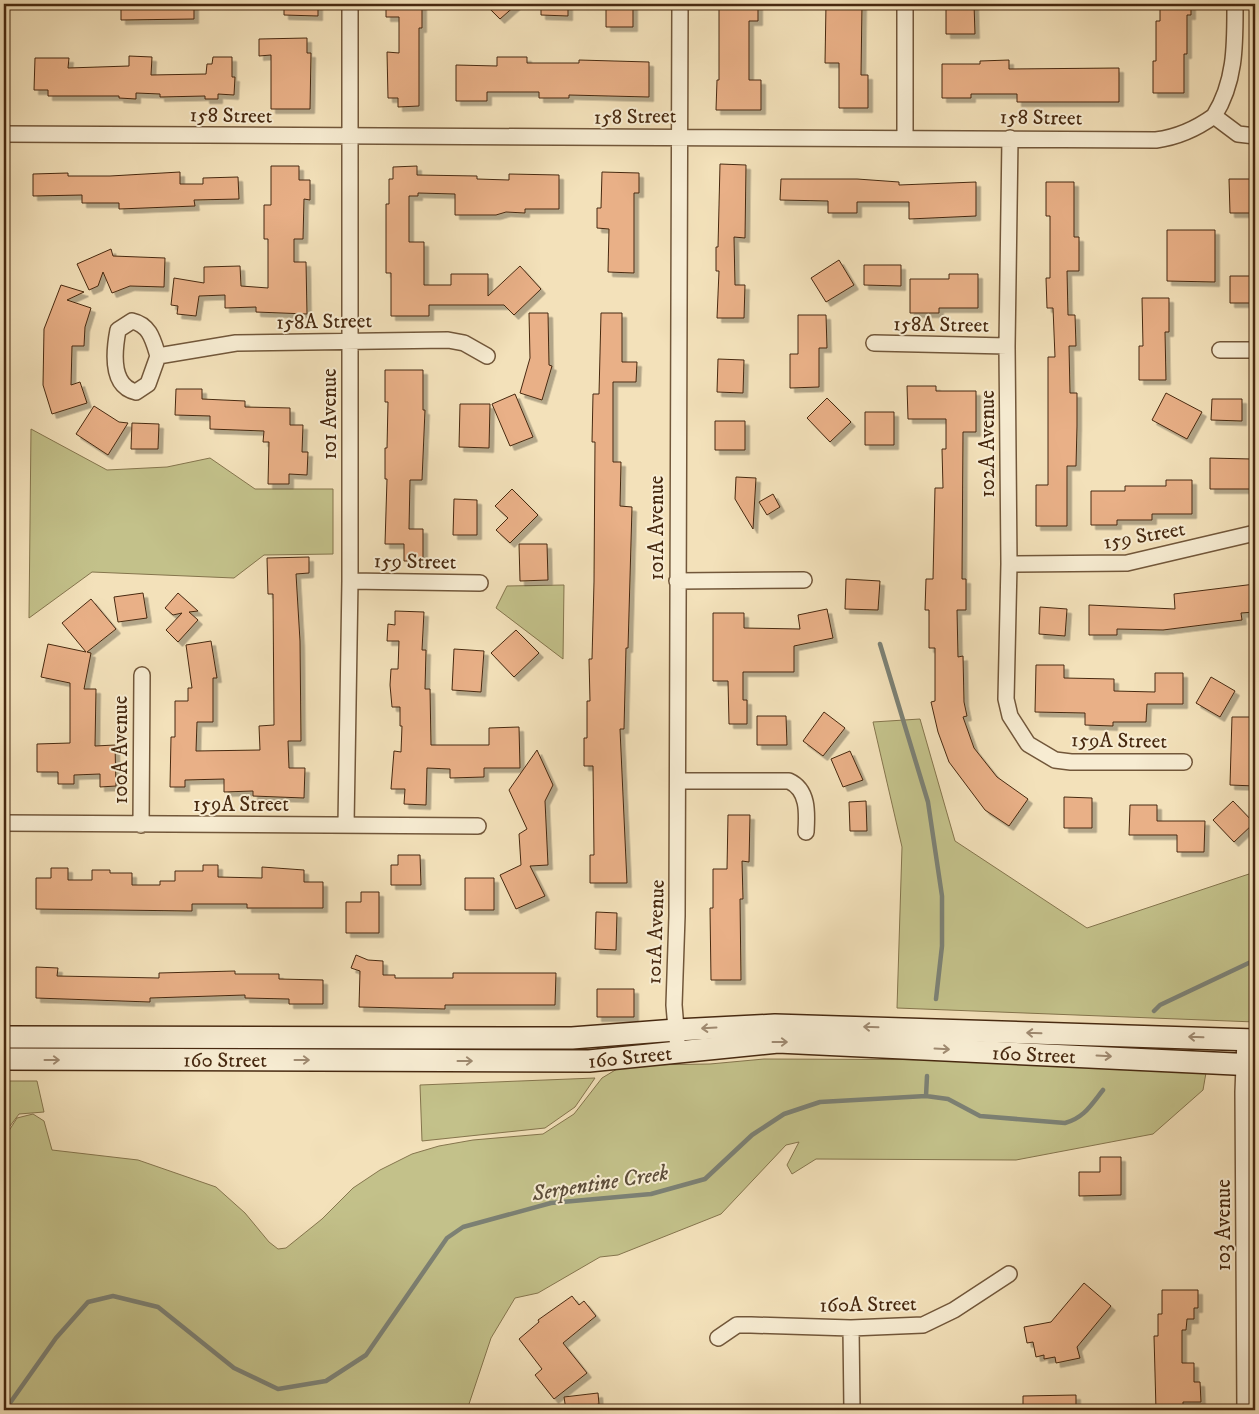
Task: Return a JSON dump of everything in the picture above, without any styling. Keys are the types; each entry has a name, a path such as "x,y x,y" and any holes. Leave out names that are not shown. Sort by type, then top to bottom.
{"main road":[{"name":"160 Street","path":"4,1038 572,1038 676,1030 775,1026 848,1026 1250,1040"},
{"name":"160 Street","path":"4,1059 589,1061 753,1043 807,1043 1249,1064"}],"street":[{"name":"101 Avenue","path":"346,825 350,581 350,4"},
{"name":"101A Avenue","path":"679,1052 674,1005 678,916 677,581 680,4"},
{"path":"905,4 905,138"},
{"path":"1235,4 1234,65 1222,103 1214,116 1238,134 1255,136"},
{"name":"158 Street","path":"4,134 350,138 680,136 1156,140 1183,134 1214,116"},
{"name":"102A Avenue","path":"1010,138 1008,346 1009,564 1006,699 1010,716 1028,744"},
{"name":"158A Street","path":"158,356 236,343 448,340 464,343 487,356"},
{"name":"158A Street","path":"874,343 1008,346"},
{"path":"1220,350 1255,350"},
{"name":"159 Street","path":"1009,564 1127,564 1255,533"},
{"path":"677,581 804,580"},
{"name":"159 Street","path":"350,581 480,583"},
{"name":"100A Avenue","path":"141,825 142,676"},
{"name":"159A Street","path":"1028,744 1055,760 1071,762 1184,762"},
{"path":"678,781 789,781 794,784 805,800 806,832"},
{"name":"159A Street","path":"4,823 478,826"},
{"name":"103 Avenue","path":"1245,1410 1250,1040"},
{"name":"160A Street","path":"718,1338 737,1326 851,1328 923,1325 933,1322 1009,1274"},
{"path":"851,1328 852,1410"}],"shaded area":[{"path":"31,429 107,470 167,467 210,458 255,489 333,489 333,554 264,555 234,578 92,572 29,618"},
{"path":"564,585 563,659 496,608 507,586"},
{"path":"920,719 955,841 1087,928 1255,872 1255,1022 897,1008 902,847 873,722"},
{"path":"764,1059 1008,1060 1207,1067 1203,1090 1153,1134 1016,1160 816,1159 792,1174 787,1165 799,1142 786,1145 721,1214 618,1255 600,1257 538,1293 515,1298 491,1338 467,1410 4,1410 4,1165 7,1158 5,1137 17,1118 33,1114 44,1121 52,1150 138,1160 216,1187 245,1213 269,1242 278,1249 286,1248 322,1219 353,1188 380,1170 412,1154 439,1146 473,1140 543,1134 574,1114 602,1078 617,1069 642,1065 710,1064"},
{"path":"595,1078 575,1107 545,1128 422,1141 420,1085"},
{"path":"4,1081 37,1081 44,1112 19,1114 4,1134"}],"building":[{"path":"121,4 194,4 194,19 121,20"},
{"path":"284,4 318,4 318,16 284,15"},
{"path":"386,4 422,4 422,28 419,28 419,106 398,107 398,98 388,98 387,52 399,53 399,17 386,17"},
{"path":"485,4 517,4 500,19"},
{"path":"541,4 568,4 568,16 541,15"},
{"path":"606,4 633,4 633,27 606,27"},
{"path":"719,4 758,4 758,21 749,21 749,80 761,80 761,110 716,110 717,80 719,80"},
{"path":"826,4 862,4 861,75 868,75 868,108 839,108 839,63 825,63"},
{"path":"946,4 974,4 975,34 946,34"},
{"path":"1160,4 1191,4 1191,15 1187,15 1184,93 1153,93 1153,61 1156,61 1156,21 1160,21"},
{"path":"307,38 307,53 311,53 310,109 271,109 271,55 259,56 259,39"},
{"path":"129,56 152,57 151,75 206,74 207,64 212,64 213,57 232,57 232,77 235,77 234,95 218,94 218,99 205,99 205,96 160,97 160,94 136,93 136,99 119,98 119,96 48,96 48,90 34,90 35,58 69,58 68,68 129,66"},
{"path":"497,57 527,57 527,63 579,63 579,60 649,62 649,97 569,95 569,98 539,98 539,92 487,92 487,101 456,101 456,65 497,66"},
{"path":"1009,60 1009,69 1119,68 1119,102 1017,102 1017,94 971,94 971,98 942,98 942,64 980,64 980,61"},
{"path":"720,164 746,165 745,238 734,237 735,285 745,285 744,318 717,318 719,271 716,271 716,247 718,247"},
{"path":"271,166 299,166 299,180 310,180 310,200 304,199 303,239 294,239 294,262 306,262 307,314 256,312 256,307 225,308 225,295 199,296 196,316 177,314 178,306 171,305 174,278 204,283 204,267 240,266 241,286 268,288 268,239 264,239 264,205 271,205"},
{"path":"417,166 417,175 477,176 477,179 509,180 509,174 559,175 559,209 525,209 525,213 506,212 496,215 455,215 455,194 418,193 418,196 409,196 409,242 424,242 424,285 451,285 451,274 488,274 488,296 520,266 541,289 514,315 504,305 429,305 429,316 391,316 391,273 386,273 386,204 389,204 389,179 393,179 393,167"},
{"path":"180,172 180,184 203,184 203,178 238,177 239,199 194,200 195,206 119,209 119,203 82,203 82,195 33,196 33,174 68,173 68,176 110,176"},
{"path":"602,172 639,173 639,193 634,193 634,273 608,272 609,229 597,228 597,208 601,208"},
{"path":"781,179 857,179 899,182 899,185 976,182 976,216 909,219 909,202 857,202 857,213 828,213 828,201 780,200"},
{"path":"1229,179 1255,179 1255,213 1230,213"},
{"path":"1046,182 1074,182 1074,237 1079,237 1079,271 1067,271 1068,315 1075,315 1076,346 1069,346 1070,393 1077,393 1077,426 1076,466 1067,466 1067,526 1036,526 1036,485 1048,485 1048,357 1055,357 1053,308 1047,308 1046,278 1050,278 1050,216 1046,216"},
{"path":"1167,230 1215,230 1215,282 1167,281"},
{"path":"111,249 113,256 165,258 164,287 130,286 112,293 103,272 98,286 89,290 77,264"},
{"path":"839,260 854,285 826,302 811,278"},
{"path":"864,265 901,265 901,286 864,285"},
{"path":"949,274 978,274 978,308 939,308 939,313 910,313 910,279 949,279"},
{"path":"1230,276 1255,276 1255,303 1230,303"},
{"path":"61,285 84,292 67,300 91,308 85,327 84,346 72,346 71,385 80,382 87,403 52,414 43,385 44,329"},
{"path":"1142,298 1169,298 1169,332 1165,332 1166,380 1139,380 1139,346 1143,346"},
{"path":"529,313 548,313 549,365 552,366 542,400 520,393 530,358"},
{"path":"601,313 622,313 622,362 637,362 636,382 613,382 613,462 621,462 620,506 632,507 624,729 620,729 627,883 590,883 590,855 594,855 593,766 584,766 584,738 587,738 587,701 590,701 589,659 592,659 594,582 595,442 592,442 593,394 599,394"},
{"path":"798,315 826,315 827,348 819,348 819,387 790,388 790,354 798,354"},
{"path":"718,359 744,360 743,393 717,392"},
{"path":"385,370 423,370 423,410 425,410 422,480 410,480 409,529 423,529 423,561 404,561 404,544 385,544 387,479 385,479 385,448 387,448 388,402 385,402"},
{"path":"907,386 936,386 936,391 976,391 976,432 963,432 962,579 966,579 966,610 957,610 958,657 963,656 964,702 967,716 963,717 974,748 997,777 1028,799 1009,826 985,810 949,762 938,732 931,702 935,701 935,648 929,648 929,610 925,610 926,579 933,579 935,488 943,488 942,449 946,449 946,419 908,419"},
{"path":"176,389 202,389 202,399 245,401 245,407 290,408 290,425 303,425 302,452 308,452 307,475 289,474 289,484 268,484 269,442 263,442 264,431 210,429 210,416 175,415"},
{"path":"1166,393 1202,412 1187,439 1152,420"},
{"path":"515,394 533,437 510,446 492,404"},
{"path":"827,398 851,422 830,442 807,418"},
{"path":"1212,399 1242,399 1242,421 1211,420"},
{"path":"460,404 490,404 489,448 459,447"},
{"path":"94,406 119,422 128,423 108,455 76,434"},
{"path":"865,412 894,412 894,445 865,445"},
{"path":"715,421 745,421 745,450 715,450"},
{"path":"132,423 159,424 158,449 131,449"},
{"path":"1210,458 1251,459 1251,489 1210,489"},
{"path":"736,477 756,478 753,529 735,499"},
{"path":"1166,480 1192,480 1192,514 1152,514 1152,520 1117,520 1117,525 1091,525 1091,491 1125,491 1125,486 1166,486"},
{"path":"512,489 538,515 510,543 496,530 508,518 495,506"},
{"path":"773,494 780,507 767,515 759,502"},
{"path":"454,499 477,500 477,535 453,535"},
{"path":"519,544 547,544 548,580 520,581"},
{"path":"309,557 309,573 296,574 300,641 301,741 288,741 289,768 305,768 304,798 253,796 253,791 224,792 224,779 185,780 185,787 170,787 171,737 175,737 175,701 188,701 188,688 192,688 186,645 211,641 217,678 213,678 213,722 197,722 196,751 260,750 259,726 274,725 273,594 268,594 267,558"},
{"path":"846,579 880,581 878,610 845,609"},
{"path":"1255,584 1255,612 1241,613 1242,620 1163,630 1117,629 1117,635 1089,635 1089,605 1175,609 1174,594"},
{"path":"143,593 147,618 118,622 114,597"},
{"path":"178,593 198,611 189,612 198,620 178,642 166,630 182,613 173,615 165,608"},
{"path":"91,599 116,629 87,652 91,653 84,689 96,689 95,746 115,745 116,786 100,787 100,774 74,775 74,784 58,784 58,772 37,772 37,744 70,743 70,683 41,677 48,644 86,652 62,623"},
{"path":"1040,607 1067,609 1065,636 1039,634"},
{"path":"827,609 833,638 794,646 794,672 743,672 743,700 747,700 747,724 729,724 728,681 713,681 713,613 744,613 744,628 800,629 798,615"},
{"path":"395,611 424,612 422,650 426,650 425,689 430,689 431,745 489,745 489,728 519,727 520,768 484,768 484,777 450,778 450,769 427,768 426,805 404,804 405,789 391,789 394,751 401,752 402,726 400,726 400,707 392,707 390,685 391,669 398,669 399,641 387,641 388,624 395,625"},
{"path":"516,630 539,653 514,677 491,653"},
{"path":"454,649 484,651 481,692 452,690"},
{"path":"1036,665 1064,665 1064,678 1114,679 1114,691 1155,692 1155,673 1183,673 1183,704 1147,704 1146,722 1113,722 1113,726 1085,725 1085,713 1035,712"},
{"path":"1211,677 1235,691 1220,717 1196,703"},
{"path":"824,712 845,728 823,756 803,741"},
{"path":"757,716 786,716 787,745 757,745"},
{"path":"1232,717 1255,717 1255,786 1230,785"},
{"path":"537,750 553,785 545,801 548,865 530,866 545,896 516,909 500,875 521,865 519,834 527,829 509,790"},
{"path":"850,751 863,780 843,787 831,759"},
{"path":"1064,797 1092,798 1092,828 1064,828"},
{"path":"866,801 867,831 850,831 849,802"},
{"path":"1233,801 1254,823 1234,842 1213,820"},
{"path":"1130,805 1157,805 1157,821 1205,821 1204,852 1177,852 1177,835 1129,835"},
{"path":"728,815 750,815 749,862 742,861 743,899 740,899 741,980 711,980 710,908 713,908 713,869 727,869"},
{"path":"398,855 420,855 421,885 391,885 391,865 398,865"},
{"path":"203,865 218,865 218,877 262,878 262,867 304,870 304,882 323,882 323,908 247,908 247,904 192,904 192,911 36,909 36,878 51,878 51,868 68,868 68,880 92,880 92,870 110,870 110,873 132,873 132,885 160,885 160,881 175,881 175,871 203,871"},
{"path":"465,878 494,878 494,910 465,910"},
{"path":"361,892 379,892 379,933 346,933 346,902 361,902"},
{"path":"596,912 617,913 616,950 595,949"},
{"path":"356,955 368,960 383,961 383,975 395,975 395,978 453,978 453,973 556,973 555,1005 445,1005 445,1009 359,1007 360,971 351,968"},
{"path":"36,967 58,968 57,976 159,978 159,973 235,971 235,974 279,974 279,979 323,980 323,1004 289,1004 289,999 245,998 245,995 150,998 150,1002 36,998"},
{"path":"597,989 634,989 634,1017 597,1017"},
{"path":"1100,1157 1121,1157 1121,1195 1079,1196 1079,1172 1100,1172"},
{"path":"1084,1283 1111,1306 1077,1347 1080,1358 1056,1363 1055,1357 1044,1359 1044,1355 1036,1357 1033,1342 1027,1343 1024,1327 1051,1322"},
{"path":"1162,1290 1198,1290 1198,1308 1194,1308 1194,1319 1187,1319 1186,1330 1182,1330 1182,1363 1194,1363 1194,1382 1200,1382 1201,1402 1183,1402 1183,1410 1156,1410 1154,1336 1158,1336 1158,1314 1162,1314"},
{"path":"572,1296 579,1305 584,1301 596,1316 563,1343 587,1373 554,1399 535,1375 542,1369 519,1339 539,1322 538,1320"},
{"path":"598,1393 599,1404 594,1405 595,1410 566,1410 564,1397"},
{"path":"1076,1395 1076,1410 1023,1410 1023,1396"}],"waterway":[{"path":"880,644 928,802 942,896 942,946 936,999"},
{"name":"Serpentine Creek","path":"1154,1011 1160,1005 1255,960"},
{"path":"926,1096 927,1076"},
{"name":"Serpentine Creek","path":"5,1410 56,1338 88,1302 113,1296 158,1307 234,1368 278,1389 326,1381 366,1355 447,1238 463,1227 551,1203 651,1194 705,1179 752,1135 784,1114 820,1102 926,1096 948,1099 980,1116 1065,1123 1072,1121 1082,1114 1091,1106 1103,1090"}]}
